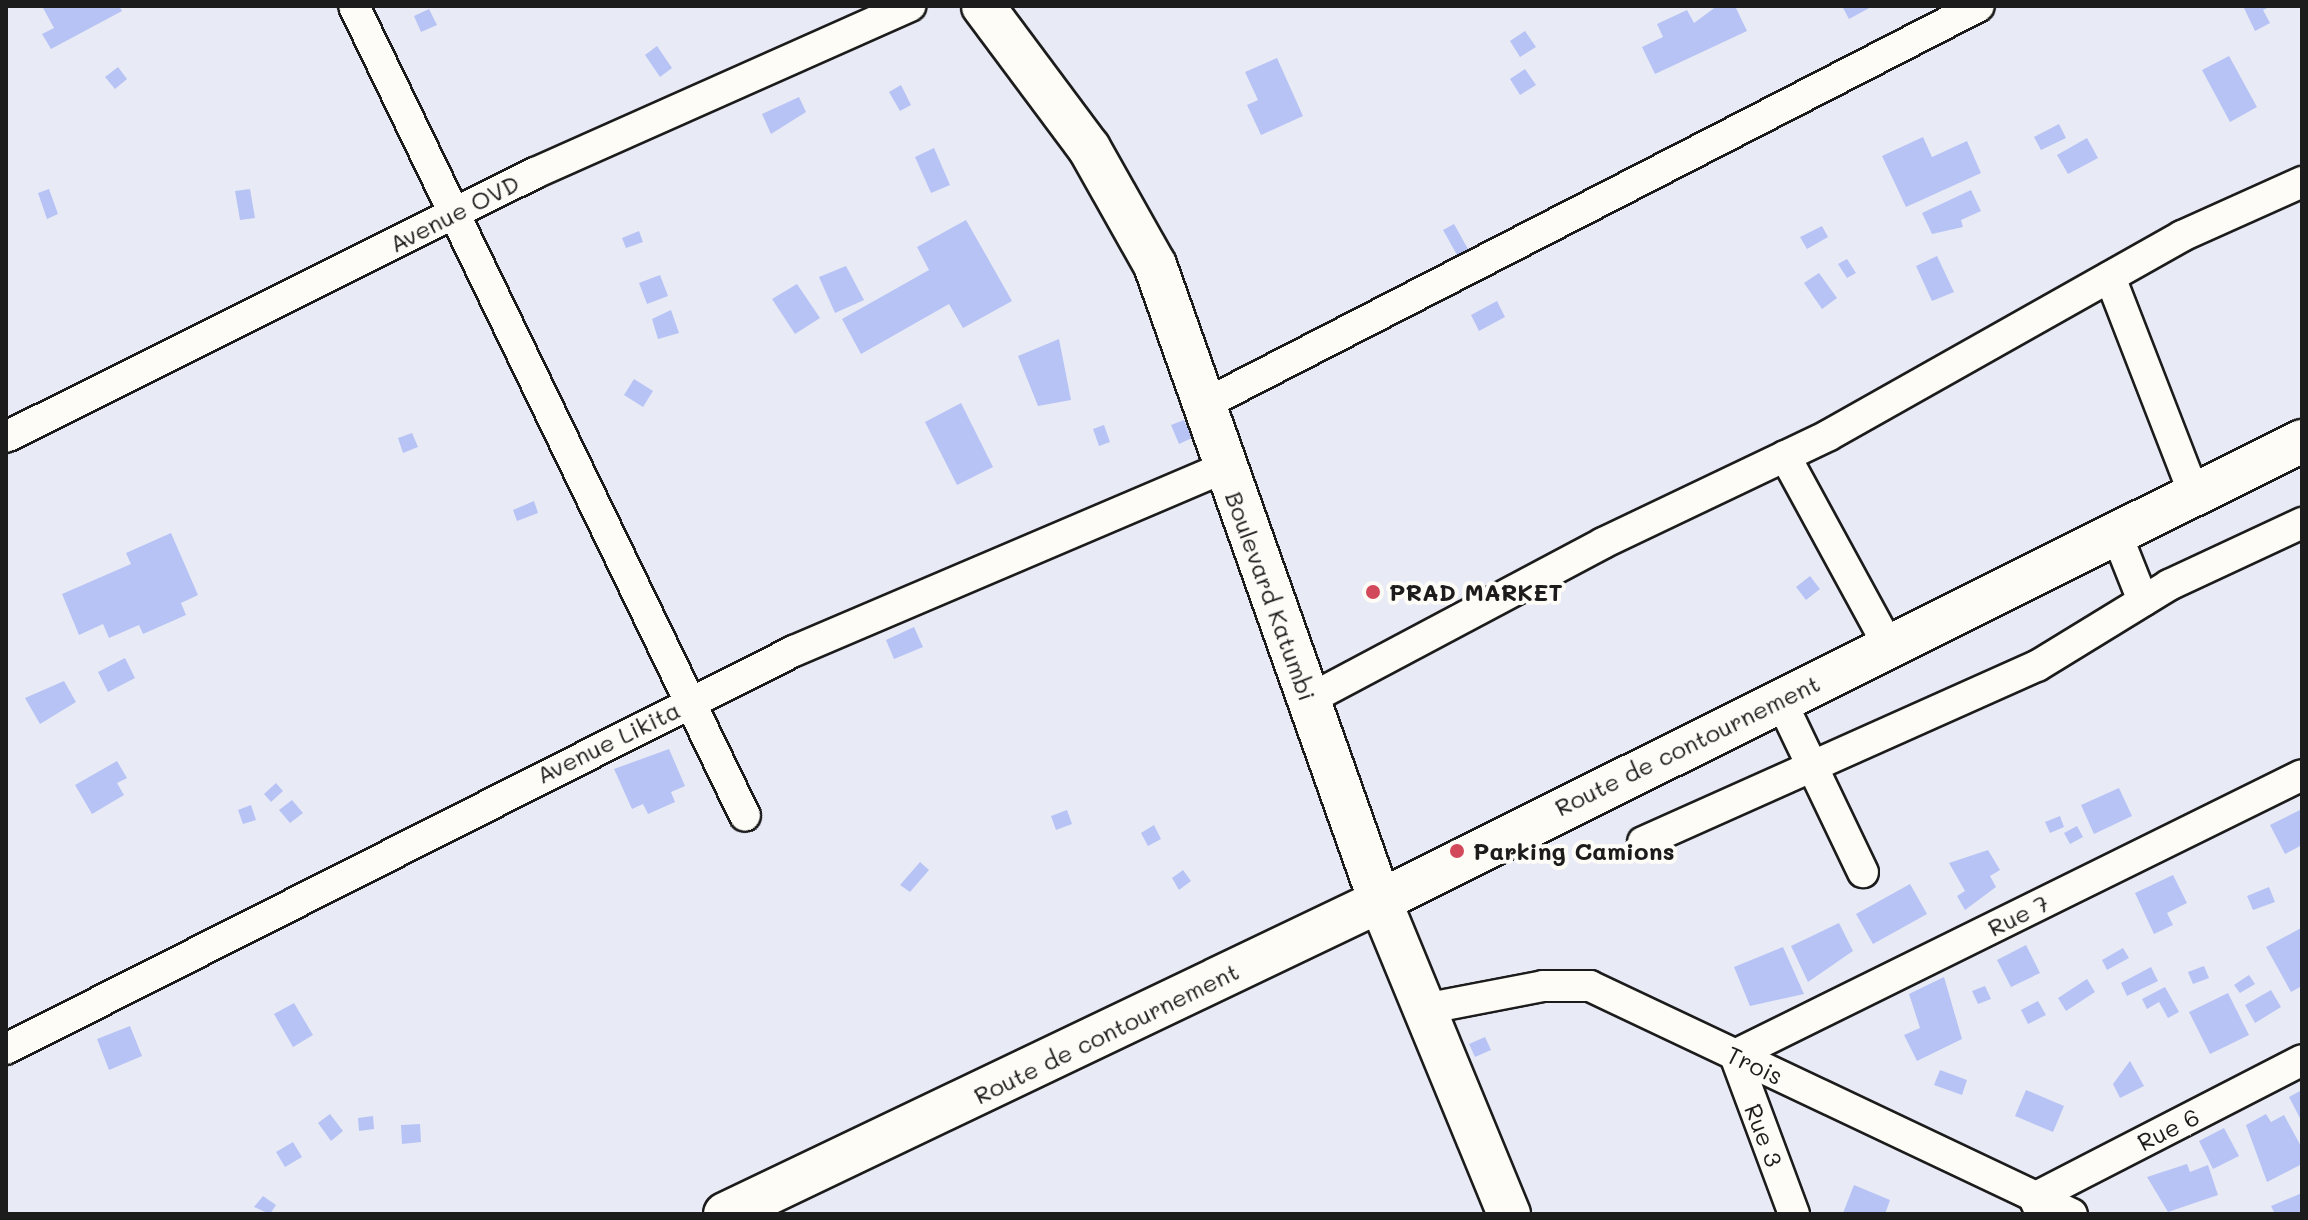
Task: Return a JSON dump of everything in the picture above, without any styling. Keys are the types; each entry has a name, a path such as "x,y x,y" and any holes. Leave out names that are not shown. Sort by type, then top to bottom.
{"street":[{"path":"354,6 745,816"},
{"name":"Avenue OVD","path":"6,437 453,214 910,6"},
{"name":"Boulevard Katumbi","path":"983,6 1126,210 1155,265 1380,901 1509,1214"},
{"path":"1205,404 1979,6"},
{"path":"1308,700 1603,543 1785,456 2110,277 2302,182"},
{"path":"2110,277 2194,494"},
{"name":"Route de contournement","path":"725,1214 1380,901 2302,441"},
{"path":"1785,456 1888,645"},
{"name":"Avenue Likita","path":"6,1049 690,702 1225,467"},
{"path":"1643,842 1811,770 2037,666 2143,601 2302,523"},
{"path":"2116,533 2143,601"},
{"path":"1780,699 1811,770 1863,872"},
{"name":"Rue 7","path":"1735,1055 2302,775"},
{"name":"Trois","path":"1424,1009 1543,986 1590,986 2038,1206 2072,1214"},
{"name":"Rue 3","path":"1735,1055 1794,1214"},
{"name":"Rue 6","path":"2038,1206 2302,1060"}],"building":[{"path":"42,6 119,6 122,11 51,49 42,34 54,28"},
{"path":"1717,6 1735,6 1747,31 1655,74 1642,47 1663,37 1657,24 1687,10 1694,23"},
{"path":"1842,6 1873,6 1849,19"},
{"path":"2243,6 2272,6 2263,10 2270,23 2255,31"},
{"path":"429,9 437,25 421,32 414,16"},
{"path":"1525,31 1536,47 1520,57 1510,41"},
{"path":"657,46 672,68 660,77 645,55"},
{"path":"2229,56 2257,107 2230,122 2202,70"},
{"path":"1277,58 1303,116 1261,135 1247,105 1258,100 1245,72"},
{"path":"118,67 127,79 115,89 105,77"},
{"path":"1525,69 1536,85 1520,95 1510,79"},
{"path":"901,85 911,105 900,111 889,92"},
{"path":"799,97 806,112 771,134 762,114"},
{"path":"2059,124 2066,138 2041,150 2034,137"},
{"path":"1923,137 1932,157 1967,141 1981,173 1906,207 1882,156"},
{"path":"2087,138 2098,158 2068,174 2057,155"},
{"path":"934,148 950,185 931,193 915,157"},
{"path":"49,189 58,214 47,219 38,193"},
{"path":"250,189 255,218 240,220 235,191"},
{"path":"1971,190 1981,211 1961,220 1963,227 1932,234 1922,213"},
{"path":"966,220 1012,301 963,328 949,304 861,354 842,319 929,270 917,247"},
{"path":"1454,224 1468,249 1457,255 1443,230"},
{"path":"1822,226 1828,237 1807,249 1800,237"},
{"path":"639,231 643,242 626,248 622,238"},
{"path":"1937,256 1954,292 1932,301 1916,266"},
{"path":"1847,259 1856,273 1847,278 1838,264"},
{"path":"846,266 864,300 835,313 819,277"},
{"path":"1819,273 1837,298 1822,309 1804,283"},
{"path":"660,275 668,296 647,304 639,283"},
{"path":"797,284 820,318 795,334 772,299"},
{"path":"1497,301 1505,317 1479,331 1471,315"},
{"path":"671,310 679,333 658,339 652,319"},
{"path":"1059,339 1071,400 1038,406 1018,356"},
{"path":"634,379 653,391 643,407 624,395"},
{"path":"961,403 993,467 957,485 925,422"},
{"path":"1184,420 1192,438 1179,444 1171,425"},
{"path":"1104,425 1110,442 1099,446 1093,429"},
{"path":"412,433 418,447 403,453 398,438"},
{"path":"534,501 538,513 517,521 513,510"},
{"path":"171,533 198,595 181,603 186,615 143,634 139,625 109,638 103,624 79,635 62,594 131,564 126,553"},
{"path":"1810,576 1820,589 1806,600 1796,587"},
{"path":"914,627 923,647 894,659 886,640"},
{"path":"125,658 135,678 108,692 98,672"},
{"path":"64,681 76,702 40,724 25,698"},
{"path":"669,749 685,786 671,792 675,802 648,814 643,804 632,809 614,769"},
{"path":"117,761 127,778 117,783 124,795 92,814 75,785"},
{"path":"276,783 283,791 271,802 264,794"},
{"path":"2119,788 2132,816 2094,834 2081,805"},
{"path":"292,800 303,813 290,823 279,810"},
{"path":"251,805 256,820 243,824 238,810"},
{"path":"1067,810 1072,824 1056,830 1051,816"},
{"path":"2300,810 2302,845 2285,854 2270,825"},
{"path":"2060,816 2064,827 2050,833 2045,822"},
{"path":"1154,825 1161,839 1148,846 1141,833"},
{"path":"2077,826 2083,837 2070,844 2064,833"},
{"path":"1988,850 2000,870 1990,876 1996,887 1965,910 1957,896 1965,891 1949,863"},
{"path":"920,862 929,870 910,892 900,885"},
{"path":"1183,870 1191,881 1179,890 1172,878"},
{"path":"2173,875 2187,903 2167,913 2173,925 2154,934 2135,893"},
{"path":"1910,884 1927,914 1873,944 1856,914"},
{"path":"2269,887 2275,902 2253,910 2247,896"},
{"path":"1839,923 1853,951 1808,982 1791,946"},
{"path":"2301,928 2302,986 2291,992 2266,947"},
{"path":"2026,945 2040,973 2011,987 1997,960"},
{"path":"1783,947 1804,994 1750,1006 1734,967"},
{"path":"2123,948 2129,958 2107,970 2102,960"},
{"path":"2204,966 2209,978 2193,984 2188,972"},
{"path":"2151,967 2158,981 2127,996 2121,983"},
{"path":"2249,975 2255,984 2240,993 2234,985"},
{"path":"1944,977 1962,1039 1917,1061 1904,1035 1920,1028 1909,994"},
{"path":"2087,979 2095,992 2066,1011 2058,998"},
{"path":"1985,986 1991,999 1978,1004 1972,991"},
{"path":"2165,987 2179,1012 2168,1018 2159,1002 2147,1009 2142,999"},
{"path":"2271,990 2281,1007 2255,1023 2245,1005"},
{"path":"2228,993 2249,1035 2210,1054 2189,1012"},
{"path":"2038,1001 2046,1015 2028,1024 2021,1010"},
{"path":"294,1003 313,1035 293,1047 274,1014"},
{"path":"130,1026 142,1056 109,1070 97,1039"},
{"path":"1485,1037 1491,1050 1475,1057 1469,1044"},
{"path":"2130,1061 2144,1086 2120,1098 2113,1084"},
{"path":"1940,1070 1967,1080 1962,1095 1934,1085"},
{"path":"2026,1090 2064,1106 2053,1132 2015,1116"},
{"path":"2302,1090 2302,1122 2289,1097"},
{"path":"330,1114 343,1131 331,1141 318,1123"},
{"path":"2266,1114 2271,1122 2284,1115 2302,1148 2302,1164 2267,1182 2246,1125"},
{"path":"373,1116 374,1129 359,1131 358,1118"},
{"path":"420,1124 421,1142 402,1144 401,1125"},
{"path":"2224,1128 2239,1156 2213,1169 2199,1141"},
{"path":"293,1142 302,1157 285,1167 276,1152"},
{"path":"2187,1164 2190,1172 2208,1165 2218,1195 2168,1212 2147,1177"},
{"path":"1854,1185 1890,1200 1885,1214 1843,1213"},
{"path":"2302,1193 2302,1214 2275,1214 2271,1206"},
{"path":"263,1196 276,1205 270,1214 254,1207"}],"place":[{"name":"PRAD MARKET","path":"1373,592"},
{"name":"Parking Camions","path":"1457,851"}]}
